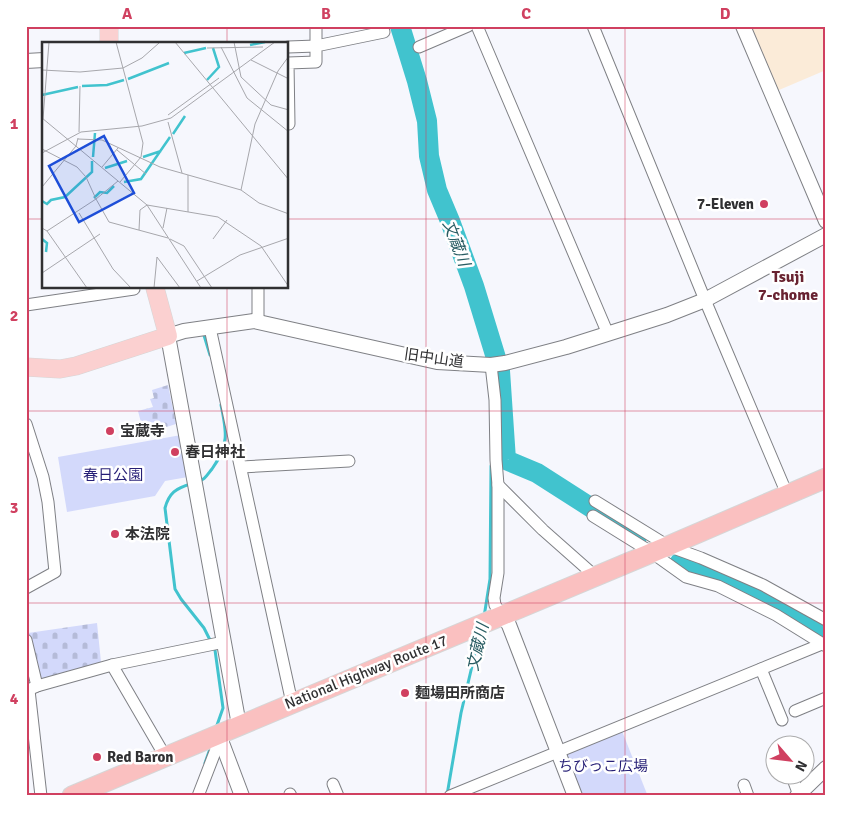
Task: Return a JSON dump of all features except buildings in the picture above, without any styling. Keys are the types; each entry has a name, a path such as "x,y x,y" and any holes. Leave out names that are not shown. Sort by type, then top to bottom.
{"highway":[{"name":"National Highway Route 17","path":"72,796 826,478"}],"main road":[{"path":"109,26 109,42"},
{"path":"155,289 168,336"},
{"name":"旧中山道","path":"26,367 60,369 76,366 168,336"}],"street":[{"path":"289,63 316,62 316,26"},
{"path":"289,47 316,46 384,32 382,26"},
{"path":"419,47 468,26"},
{"path":"477,26 608,334"},
{"path":"593,26 787,494"},
{"path":"744,26 826,221"},
{"path":"26,61 42,60"},
{"name":"旧中山道","path":"168,336 184,331 258,322 437,362 496,364 566,347 667,316 705,300 826,236"},
{"path":"26,305 134,289"},
{"path":"258,289 258,322"},
{"path":"210,328 292,703"},
{"path":"168,336 196,490 216,643 239,725"},
{"path":"496,364 498,573 494,598 495,605 490,621 509,625 575,796"},
{"path":"26,424 43,477 48,502 55,572 26,588"},
{"path":"241,467 349,461"},
{"path":"498,485 543,530 595,576"},
{"path":"595,500 660,549 686,577 718,586 776,615 824,645"},
{"path":"593,516 660,549 701,558 763,585 826,620"},
{"path":"26,640 41,796"},
{"path":"31,689 112,665 216,643"},
{"path":"450,796 824,645"},
{"path":"112,665 165,756"},
{"path":"761,669 782,720"},
{"path":"795,711 826,698"},
{"path":"198,796 217,735"},
{"path":"217,735 222,743 242,796"},
{"path":"799,795 826,768"},
{"path":"333,784 338,796"}],"shaded area":[{"path":"743,26 826,26 826,70 772,93"}],"green space":[{"path":"168,385 176,424 144,434 138,411 153,407 150,399 154,398 152,390"},
{"name":"春日公園","path":"181,435 188,477 165,481 155,496 67,512 58,457"},
{"path":"97,623 101,662 42,681 28,633"},
{"name":"ちびっこ広場","path":"620,726 647,794 642,796 575,796 557,752"}],"waterway":[{"name":"文蔵川","path":"400,26 427,121 429,156 437,190 474,286 500,371 506,460 537,473 637,537"},
{"path":"203,332 210,355"},
{"path":"197,482 204,479 212,469 218,461 224,446 225,423 221,405"},
{"path":"498,463 506,460"},
{"name":"文蔵川","path":"484,617 490,579 491,466"},
{"path":"191,484 181,487 174,492 165,508 175,589 204,628 215,650 223,708 216,728"},
{"path":"680,562 750,593 826,632"},
{"name":"文蔵川","path":"447,795 461,713 480,632"},
{"path":"205,763 211,746"}],"place":[{"name":"7-Eleven","path":"764,204"},
{"name":"宝蔵寺","path":"110,431"},
{"name":"春日神社","path":"175,452"},
{"name":"本法院","path":"115,534"},
{"name":"麺場田所商店","path":"405,693"},
{"name":"Red Baron","path":"97,757"}],"district":[{"name":"Tsuji 7-chome","path":"788,285"}]}
